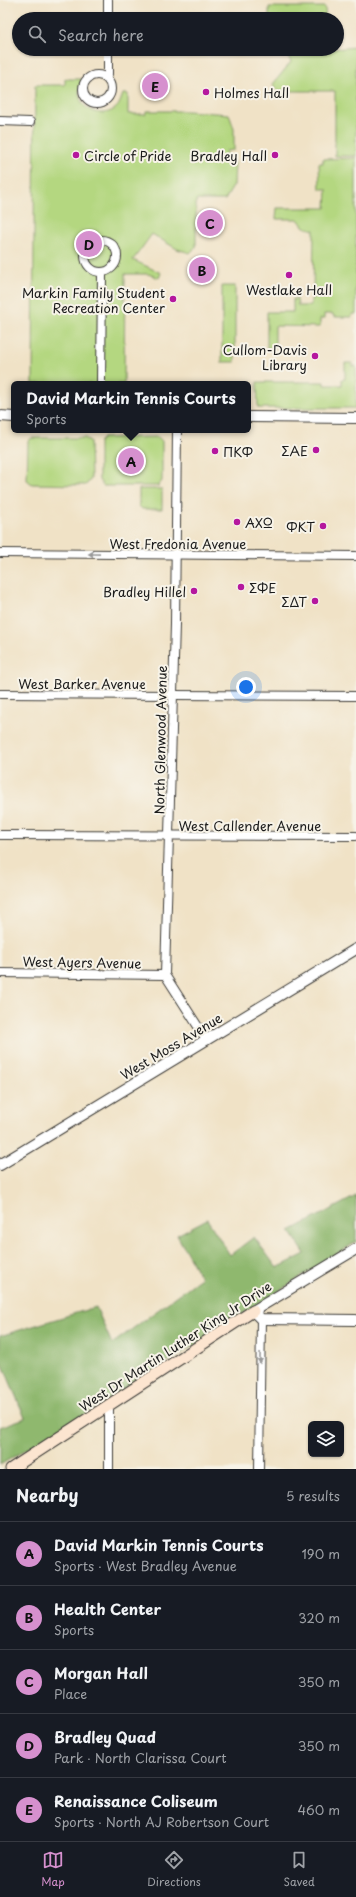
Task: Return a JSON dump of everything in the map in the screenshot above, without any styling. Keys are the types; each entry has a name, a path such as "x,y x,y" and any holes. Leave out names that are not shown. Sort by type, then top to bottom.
{"main road":[{"name":"West Dr Martin Luther King Jr Drive","path":"11,1469 109,1405 257,1315"}],"street":[{"path":"108,0 108,12"},
{"path":"106,77 108,74 108,56"},
{"path":"0,121 30,122"},
{"path":"100,239 111,243 117,252 118,257 114,267 102,272 94,270 89,266 85,256 87,247 91,243 100,239"},
{"path":"101,381 102,272"},
{"path":"0,416 11,416"},
{"path":"251,417 356,418"},
{"name":"North Glenwood Avenue","path":"165,975 170,837 177,433"},
{"name":"West Fredonia Avenue","path":"0,553 356,556"},
{"name":"West Barker Avenue","path":"0,694 356,696"},
{"name":"West Callender Avenue","path":"0,835 170,837 356,836"},
{"name":"West Moss Avenue","path":"0,1165 356,949"},
{"name":"West Ayers Avenue","path":"0,973 165,975"},
{"path":"165,975 206,1039"},
{"name":"West Dr Martin Luther King Jr Drive","path":"257,1315 356,1249"},
{"path":"259,1469 257,1315 356,1320"},
{"path":"109,1405 109,1469"}],"green space":[{"path":"269,7 325,7 325,12 269,12"},
{"path":"356,47 356,156 335,156 335,91 277,91 273,84 291,62 288,56 344,56 344,48"},
{"path":"65,79 82,79 79,90 80,98 86,107 95,112 106,113 111,111 116,108 123,94 128,94 128,114 146,114 146,111 187,111 229,114 234,129 234,150 226,151 226,161 235,162 234,185 225,200 196,200 196,247 190,253 177,249 152,234 133,260 161,273 159,278 148,274 125,274 124,381 33,381 35,85 65,85"},
{"path":"356,158 356,314 352,314 352,317 334,317 333,314 324,314 324,319 320,319 320,327 275,326 275,348 267,348 267,312 293,312 293,299 297,299 298,306 311,306 311,299 313,299 314,230 304,227 298,219 276,219 277,208 326,208 327,189 320,189 319,163 323,163 323,159"},
{"path":"222,286 235,286 235,362 222,362"},
{"path":"345,363 352,363 352,366 356,366 356,408 258,408 257,382 324,382 324,385 342,385 342,379 345,379"},
{"path":"158,437 162,441 162,481 158,486 103,486 99,480 99,442 103,438"},
{"path":"32,438 85,438 90,441 91,479 86,485 32,484 27,480 28,441"},
{"path":"139,489 162,489 162,509 142,509 139,506"},
{"path":"356,1196 356,1242 79,1418 0,1465 0,1427 25,1418 0,1358 0,1336 96,1307 112,1344 201,1278 177,1235 207,1219 230,1255 254,1237 277,1268 305,1254 290,1231"}],"place":[{"name":"Renaissance Coliseum","path":"155,86"},
{"name":"Holmes Hall","path":"206,92"},
{"name":"Circle of Pride","path":"76,155"},
{"name":"Bradley Hall","path":"275,155"},
{"name":"Morgan Hall","path":"210,223"},
{"name":"Bradley Quad","path":"89,244"},
{"name":"Health Center","path":"202,270"},
{"name":"Westlake Hall","path":"289,275"},
{"name":"Markin Family Student Recreation Center","path":"173,299"},
{"name":"Cullom-Davis Library","path":"315,356"},
{"name":"ΣΑΕ","path":"316,450"},
{"name":"ΠΚΦ","path":"215,451"},
{"name":"David Markin Tennis Courts","path":"131,461"},
{"name":"ΑΧΩ","path":"237,522"},
{"name":"ΦΚΤ","path":"323,526"},
{"name":"ΣΦΕ","path":"241,587"},
{"name":"Bradley Hillel","path":"194,591"},
{"name":"ΣΔΤ","path":"315,601"}]}
